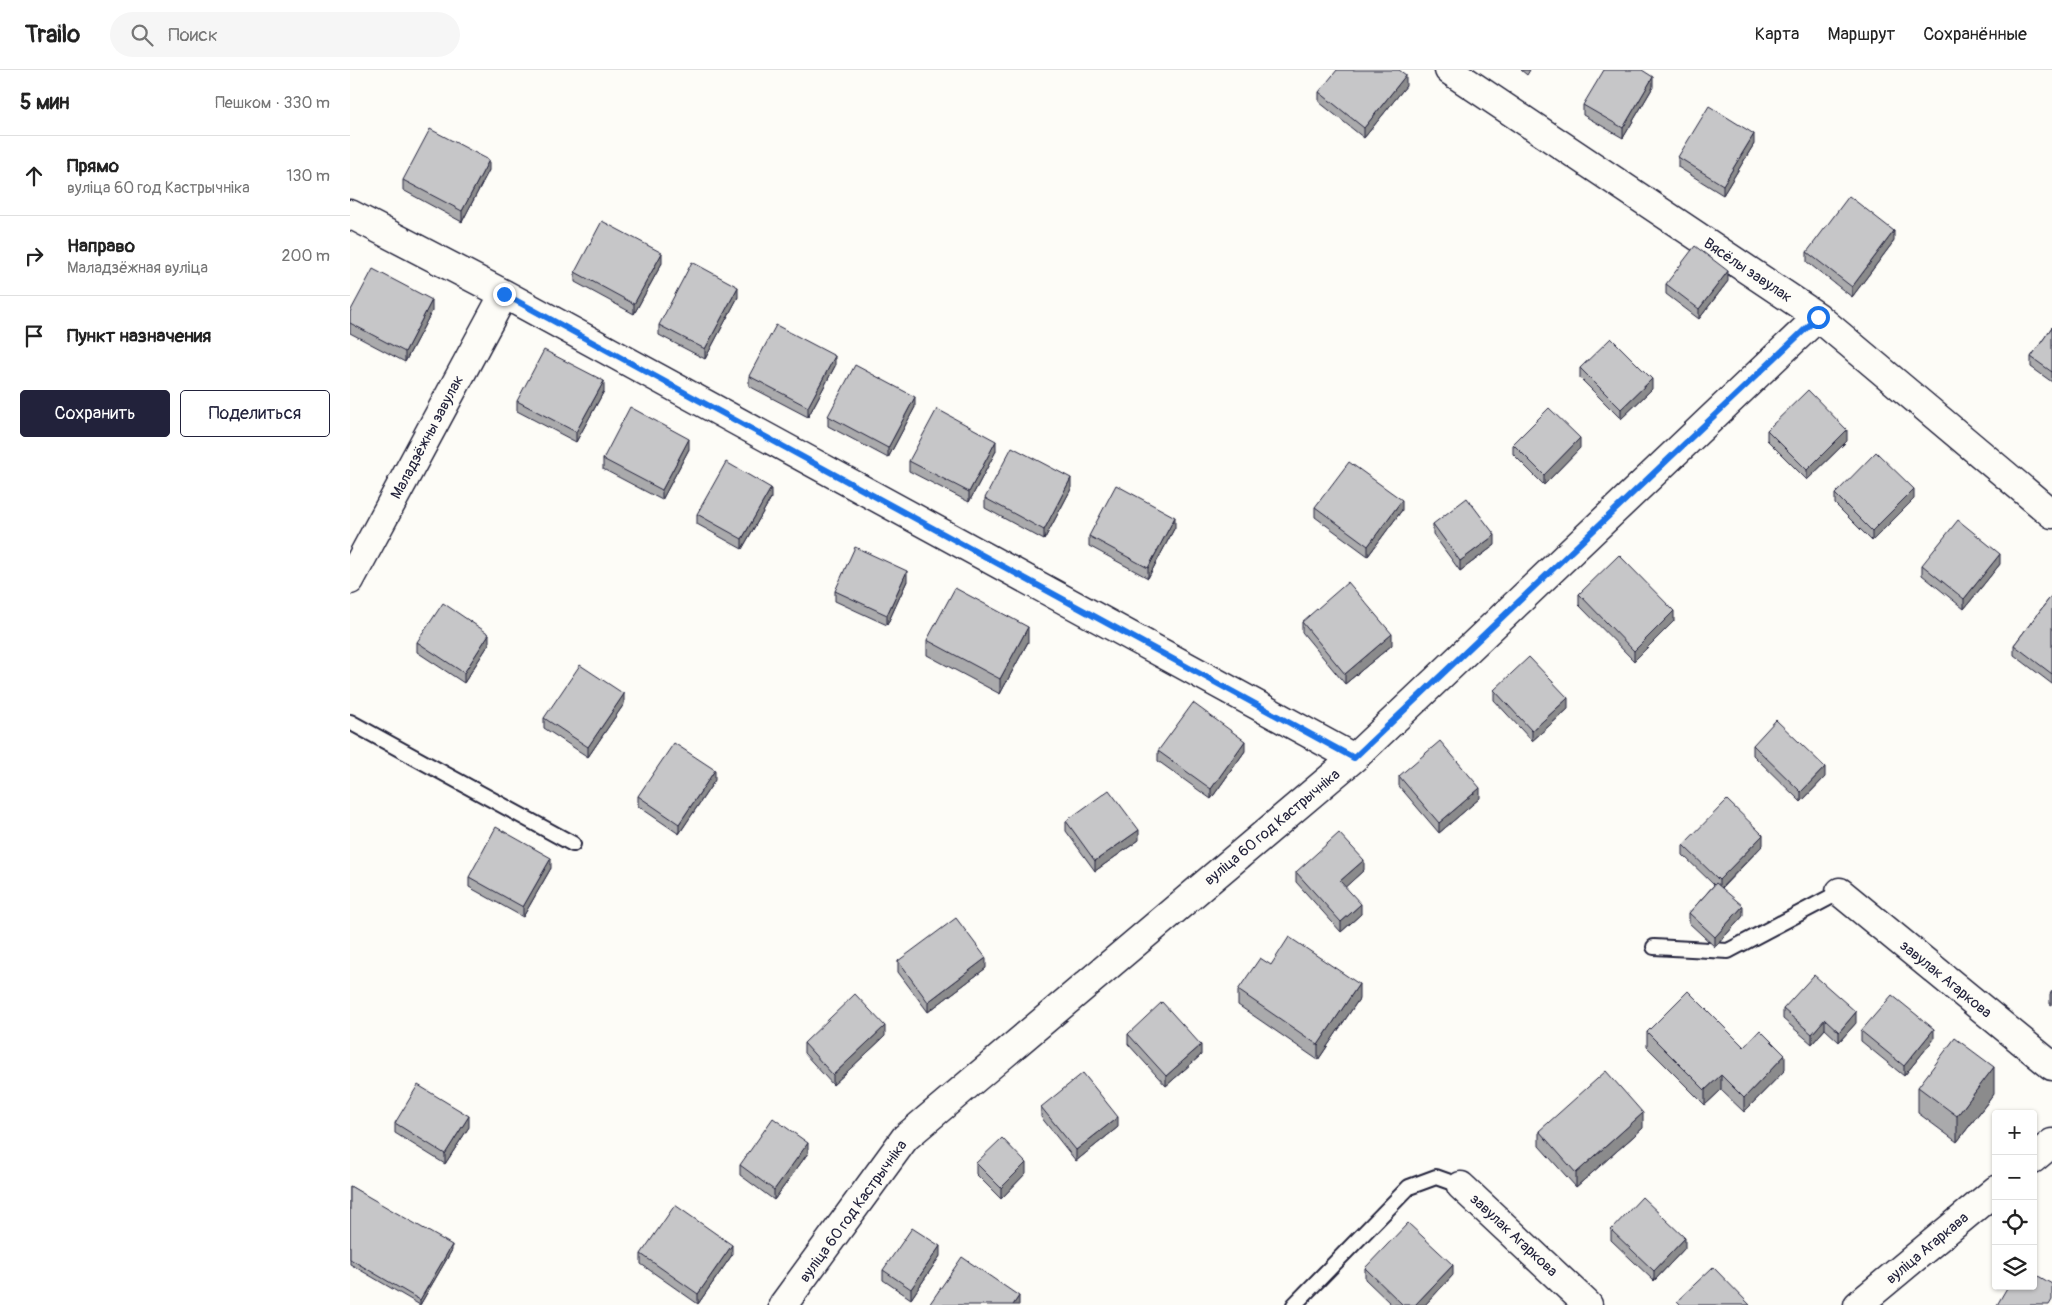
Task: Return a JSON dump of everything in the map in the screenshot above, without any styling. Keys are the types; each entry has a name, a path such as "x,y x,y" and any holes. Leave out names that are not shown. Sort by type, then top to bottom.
{"street":[{"name":"Вясёлы завулак","path":"1449,70 1818,317 2052,514"},
{"path":"350,214 504,294 1354,758"},
{"name":"Маладзёжны завулак","path":"350,580 504,294"},
{"name":"вуліца 60 год Кастрычніка","path":"784,1305 905,1138 1354,758 1818,317"},
{"name":"завулак Агаркова","path":"1840,892 2052,1066"},
{"path":"2037,1156 2052,1143"},
{"name":"завулак Агаркова","path":"1461,1186 1588,1305"},
{"name":"вуліца Агаркава","path":"1858,1305 1992,1193"}],"lane":[{"path":"350,722 573,844"},
{"path":"1654,947 1728,951 1840,892"},
{"path":"1294,1305 1410,1187 1436,1177 1461,1186"}],"building":[{"path":"1337,70 1399,70 1406,75 1364,128 1319,92"},
{"path":"1604,70 1642,70 1653,77 1623,128 1583,105"},
{"path":"1709,106 1754,134 1723,185 1678,157"},
{"path":"430,129 489,160 462,211 403,180"},
{"path":"1849,196 1894,231 1852,287 1807,252"},
{"path":"602,221 662,253 634,304 575,272"},
{"path":"1695,246 1728,271 1699,309 1666,284"},
{"path":"692,262 738,287 705,349 659,325"},
{"path":"373,269 432,300 405,352 350,323 350,312"},
{"path":"776,325 835,356 808,407 749,376"},
{"path":"2052,327 2052,372 2031,357"},
{"path":"1611,338 1652,379 1621,409 1580,368"},
{"path":"544,350 604,381 576,432 517,401"},
{"path":"855,365 915,397 888,448 828,416"},
{"path":"1808,390 1847,430 1807,470 1767,430"},
{"path":"630,407 689,439 662,490 603,459"},
{"path":"1549,408 1580,438 1544,475 1513,444"},
{"path":"937,409 996,441 969,492 909,461"},
{"path":"1012,447 1071,478 1044,530 985,498"},
{"path":"1876,452 1914,489 1872,531 1835,494"},
{"path":"726,462 771,488 742,539 697,514"},
{"path":"1349,462 1402,500 1368,546 1315,507"},
{"path":"1116,485 1175,517 1148,568 1089,536"},
{"path":"1467,498 1495,535 1460,561 1433,524"},
{"path":"1958,520 2000,554 1964,599 1922,565"},
{"path":"855,547 907,571 887,615 835,591"},
{"path":"1619,555 1674,611 1634,651 1579,594"},
{"path":"1348,582 1392,634 1345,674 1302,622"},
{"path":"955,588 1028,627 1000,679 927,640"},
{"path":"2052,595 2052,674 2014,645"},
{"path":"443,603 489,634 464,673 417,642"},
{"path":"1529,657 1568,698 1532,731 1494,690"},
{"path":"580,665 624,694 588,747 544,718"},
{"path":"1193,703 1245,741 1211,789 1158,751"},
{"path":"1776,720 1825,767 1801,792 1753,745"},
{"path":"1440,741 1480,788 1439,823 1399,776"},
{"path":"674,743 715,770 679,824 638,796"},
{"path":"1109,790 1139,830 1095,861 1066,821"},
{"path":"1727,800 1763,835 1719,880 1683,845"},
{"path":"496,827 551,858 523,907 469,877"},
{"path":"1339,833 1364,860 1340,881 1361,904 1341,922 1296,872"},
{"path":"1716,883 1743,906 1715,937 1689,913"},
{"path":"956,918 986,958 928,1002 898,961"},
{"path":"1289,937 1359,984 1318,1045 1238,990 1260,958 1271,965"},
{"path":"1814,975 1856,1012 1839,1032 1825,1019 1812,1034 1783,1009"},
{"path":"1688,991 1744,1047 1760,1030 1785,1055 1744,1098 1721,1075 1705,1090 1647,1032"},
{"path":"855,994 885,1026 833,1075 804,1043"},
{"path":"1892,995 1934,1029 1904,1066 1861,1031"},
{"path":"1162,1002 1201,1045 1166,1076 1128,1034"},
{"path":"1955,1038 1994,1067 1957,1116 1918,1087"},
{"path":"1606,1071 1643,1113 1576,1173 1539,1131"},
{"path":"1083,1073 1118,1117 1076,1150 1041,1107"},
{"path":"418,1085 469,1116 445,1154 395,1123"},
{"path":"773,1118 808,1143 774,1190 740,1165"},
{"path":"1002,1138 1026,1163 1001,1188 976,1163"},
{"path":"350,1186 452,1245 420,1300 350,1259"},
{"path":"1642,1197 1685,1238 1654,1271 1611,1230"},
{"path":"675,1205 732,1245 698,1294 641,1254"},
{"path":"1408,1223 1453,1265 1415,1305 1403,1305 1365,1268"},
{"path":"912,1228 940,1246 911,1289 883,1270"},
{"path":"962,1257 1019,1296 1013,1305 929,1305"},
{"path":"1713,1267 1750,1305 1681,1305 1677,1301"},
{"path":"2037,1275 2052,1284 2052,1300 2049,1305 1997,1305 2006,1290 2037,1290"}],"route":[{"path":"504,294 1354,758 1818,317"}]}
